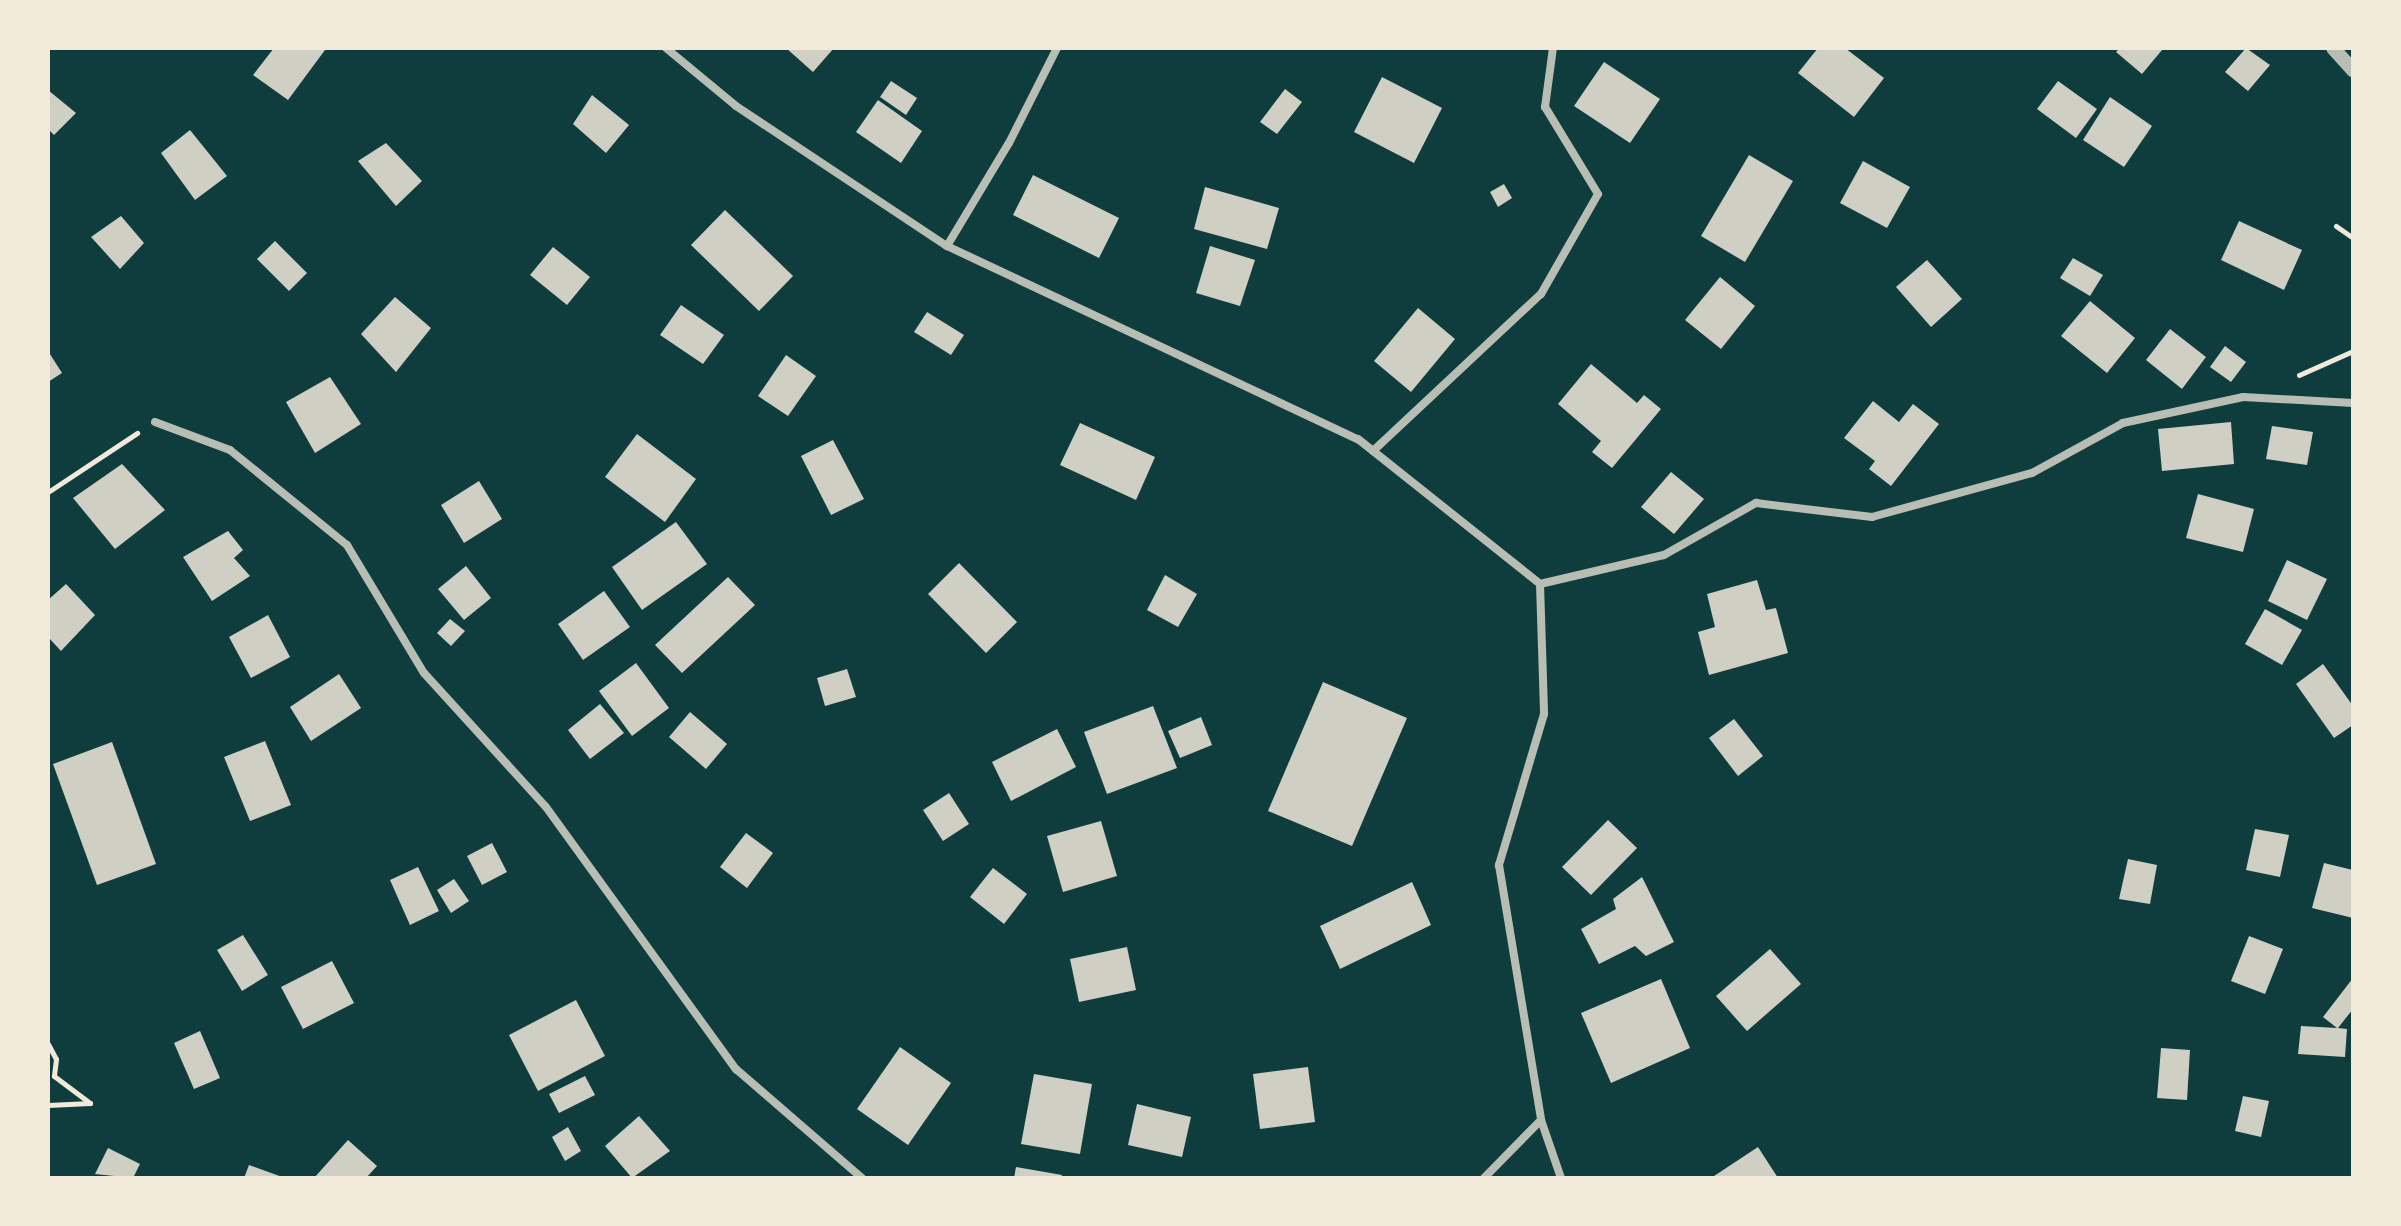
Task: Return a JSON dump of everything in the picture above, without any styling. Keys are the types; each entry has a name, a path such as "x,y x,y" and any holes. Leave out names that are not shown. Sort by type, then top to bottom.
{"street":[{"path":"666,48 736,106 947,246 1358,439 1540,584 1544,714 1499,865 1541,1120 1561,1178"},
{"path":"947,246 1009,143 1057,48"},
{"path":"1373,451 1541,294 1598,194 1545,107 1553,48"},
{"path":"2333,48 2353,70"},
{"path":"1540,584 1664,555 1756,503 1872,517 2032,473 2123,423 2243,397 2353,403"},
{"path":"155,422 230,450 347,545 424,673 546,807 736,1069 862,1178"},
{"path":"1484,1178 1541,1120"}],"path":[{"path":"2336,226 2353,238"},
{"path":"48,492 155,422"},
{"path":"48,1044 56,1059 51,1076 90,1103 48,1105"}],"building":[{"path":"274,48 325,50 288,100 253,75"},
{"path":"786,48 834,48 813,72"},
{"path":"1818,48 1845,48 1884,78 1854,117 1798,73"},
{"path":"2120,48 2162,50 2142,74 2116,52"},
{"path":"2246,48 2270,65 2248,91 2225,72"},
{"path":"1604,62 1660,99 1630,143 1574,106"},
{"path":"1382,77 1442,108 1414,163 1354,132"},
{"path":"891,81 917,98 906,115 880,97"},
{"path":"2058,81 2097,109 2076,138 2037,109"},
{"path":"1285,89 1302,102 1277,134 1260,122"},
{"path":"48,90 76,113 54,135 48,129"},
{"path":"592,95 629,125 606,153 573,124"},
{"path":"2110,97 2152,126 2124,167 2083,140"},
{"path":"878,100 922,131 901,163 856,132"},
{"path":"190,130 227,176 195,200 161,153"},
{"path":"386,143 422,181 396,206 358,161"},
{"path":"1749,155 1793,181 1745,262 1701,236"},
{"path":"1863,161 1910,187 1887,228 1840,203"},
{"path":"1033,175 1119,218 1099,258 1013,215"},
{"path":"1504,184 1512,198 1498,207 1490,192"},
{"path":"1205,187 1279,208 1267,249 1194,229"},
{"path":"725,210 793,276 759,311 691,245"},
{"path":"121,216 144,243 120,269 91,237"},
{"path":"2239,221 2302,250 2284,290 2221,260"},
{"path":"275,241 307,273 289,291 257,259"},
{"path":"1210,246 1255,260 1240,306 1196,293"},
{"path":"553,247 590,277 567,305 530,275"},
{"path":"2073,258 2103,275 2090,296 2060,278"},
{"path":"1927,260 1962,299 1931,327 1896,287"},
{"path":"1720,277 1755,306 1721,349 1685,320"},
{"path":"395,297 431,328 396,372 361,334"},
{"path":"2090,301 2135,338 2107,373 2061,336"},
{"path":"681,305 724,335 703,364 660,335"},
{"path":"1418,308 1455,339 1411,392 1374,361"},
{"path":"927,312 964,335 951,355 914,332"},
{"path":"2170,329 2206,357 2182,389 2146,360"},
{"path":"2225,346 2246,362 2231,382 2210,367"},
{"path":"48,351 62,373 48,382"},
{"path":"786,355 816,376 788,416 758,396"},
{"path":"1591,364 1637,403 1644,395 1661,409 1612,468 1592,452 1601,441 1558,404"},
{"path":"330,377 361,424 315,453 286,402"},
{"path":"1873,401 1899,422 1913,404 1939,424 1891,486 1869,469 1875,461 1844,438"},
{"path":"2231,422 2234,464 2162,471 2158,429"},
{"path":"1080,423 1155,457 1136,500 1060,465"},
{"path":"2272,426 2313,432 2307,465 2266,459"},
{"path":"637,434 696,479 665,522 605,477"},
{"path":"833,440 864,499 831,515 801,456"},
{"path":"122,464 165,510 115,549 73,498"},
{"path":"1671,472 1704,499 1674,534 1641,507"},
{"path":"479,481 502,519 464,543 441,505"},
{"path":"2198,494 2254,509 2243,552 2186,538"},
{"path":"676,522 707,564 642,610 612,567"},
{"path":"228,531 243,550 234,558 250,576 212,601 183,557"},
{"path":"2287,560 2327,579 2307,620 2268,601"},
{"path":"959,563 1017,622 986,653 928,594"},
{"path":"466,566 491,598 464,620 438,589"},
{"path":"1165,575 1197,594 1178,627 1147,610"},
{"path":"728,577 755,605 682,673 655,645"},
{"path":"1757,580 1766,610 1776,608 1788,653 1709,675 1698,632 1715,627 1707,594"},
{"path":"66,584 95,615 61,651 48,637 48,600"},
{"path":"604,591 630,627 583,660 558,624"},
{"path":"2265,609 2302,630 2282,665 2245,644"},
{"path":"268,615 290,657 251,678 229,637"},
{"path":"450,619 465,631 451,646 437,633"},
{"path":"636,663 669,708 632,736 599,691"},
{"path":"2323,664 2353,706 2353,725 2334,738 2296,684"},
{"path":"847,669 856,697 825,706 817,678"},
{"path":"339,674 361,708 311,741 290,707"},
{"path":"1323,682 1407,718 1352,846 1268,811"},
{"path":"600,704 624,733 590,759 568,730"},
{"path":"1153,706 1177,768 1107,794 1084,732"},
{"path":"690,712 727,744 706,769 669,737"},
{"path":"1201,717 1212,745 1180,758 1168,731"},
{"path":"1734,719 1763,756 1738,776 1709,738"},
{"path":"1057,729 1076,767 1011,801 992,762"},
{"path":"265,741 291,805 250,821 224,757"},
{"path":"112,742 156,864 97,885 53,764"},
{"path":"949,793 969,824 943,841 923,810"},
{"path":"1608,820 1637,848 1591,895 1562,867"},
{"path":"1101,821 1117,876 1063,892 1047,836"},
{"path":"2255,829 2289,835 2280,877 2246,870"},
{"path":"746,833 773,853 747,888 720,867"},
{"path":"492,843 507,872 482,885 467,856"},
{"path":"2128,859 2157,865 2150,904 2119,899"},
{"path":"2324,863 2353,870 2353,918 2312,908"},
{"path":"418,867 439,911 410,925 390,880"},
{"path":"993,868 1027,894 1004,924 970,897"},
{"path":"1642,877 1674,942 1646,956 1635,946 1599,964 1581,929 1616,909 1613,899"},
{"path":"454,879 469,901 451,913 437,890"},
{"path":"1412,882 1431,925 1340,969 1320,926"},
{"path":"243,935 268,975 242,991 217,950"},
{"path":"2249,936 2283,949 2265,994 2231,981"},
{"path":"1127,947 1136,990 1079,1002 1070,959"},
{"path":"1770,949 1801,984 1747,1031 1716,996"},
{"path":"332,961 354,1003 303,1029 281,987"},
{"path":"2353,978 2353,1009 2338,1028 2347,1029 2345,1057 2298,1054 2301,1026 2337,1028 2323,1017"},
{"path":"1661,979 1690,1048 1611,1083 1581,1013"},
{"path":"576,1000 605,1056 538,1091 509,1035"},
{"path":"200,1031 220,1078 194,1089 174,1043"},
{"path":"900,1047 951,1083 908,1145 857,1109"},
{"path":"2161,1048 2190,1050 2187,1100 2157,1098"},
{"path":"1308,1067 1315,1122 1260,1129 1253,1074"},
{"path":"1034,1074 1092,1084 1080,1154 1021,1144"},
{"path":"585,1076 595,1095 559,1113 549,1094"},
{"path":"2243,1096 2269,1101 2261,1137 2235,1131"},
{"path":"1137,1104 1191,1117 1182,1157 1128,1145"},
{"path":"639,1116 670,1151 632,1178 605,1146"},
{"path":"568,1127 581,1151 565,1161 552,1137"},
{"path":"348,1140 377,1166 366,1178 314,1178"},
{"path":"1758,1147 1778,1178 1711,1178"},
{"path":"108,1148 140,1164 133,1178 95,1174"},
{"path":"249,1165 285,1178 244,1178"},
{"path":"1016,1167 1062,1175 1061,1178 1014,1178"}]}
